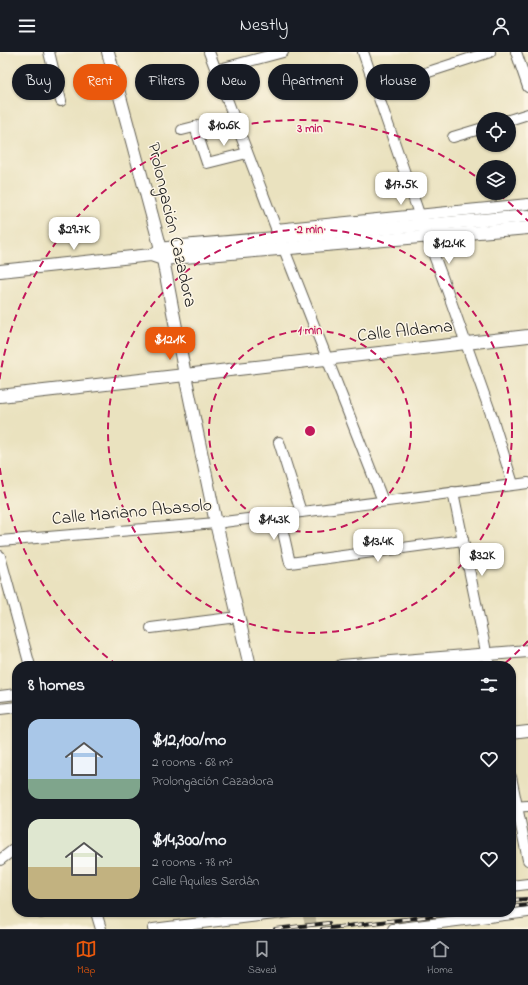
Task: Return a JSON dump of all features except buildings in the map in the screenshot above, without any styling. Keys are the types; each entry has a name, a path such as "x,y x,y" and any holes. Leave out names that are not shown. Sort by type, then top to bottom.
{"street":[{"path":"49,52 60,101"},
{"name":"Prolongación Cazadora","path":"108,52 158,254 216,523 249,661"},
{"path":"209,52 214,64"},
{"path":"238,64 283,52"},
{"path":"363,52 367,64"},
{"path":"430,71 490,52"},
{"path":"516,52 528,87"},
{"path":"227,100 280,239 383,501"},
{"path":"380,100 427,237 491,414 513,484"},
{"path":"516,118 528,114"},
{"path":"182,130 234,117"},
{"path":"195,127 207,163 247,153"},
{"path":"453,137 476,130"},
{"path":"0,271 158,254 182,246 280,239 349,232 421,220 508,212 528,204"},
{"path":"508,212 528,216"},
{"path":"349,232 427,237 528,228"},
{"name":"Calle Aldama","path":"0,396 528,336"},
{"path":"279,442 301,512"},
{"name":"Calle Mariano Abasolo","path":"0,541 216,523 528,482"},
{"path":"453,492 487,660"},
{"path":"279,514 290,563 463,540"},
{"path":"0,556 29,661"},
{"path":"151,628 238,617"},
{"path":"463,661 487,660 528,651"},
{"path":"0,696 12,695"},
{"path":"0,710 12,708"},
{"path":"516,732 528,731"},
{"path":"516,806 528,806"},
{"path":"516,814 528,860"},
{"path":"516,885 528,884"},
{"path":"516,914 528,912"},
{"path":"97,917 101,929"},
{"path":"153,929 250,917"},
{"path":"393,929 488,917"}],"tunnel":[{"path":"309,917 312,929"}],"railway":[{"path":"516,900 528,899"},
{"path":"516,906 528,905"},
{"path":"322,929 423,917"},
{"path":"275,929 329,923"}]}
